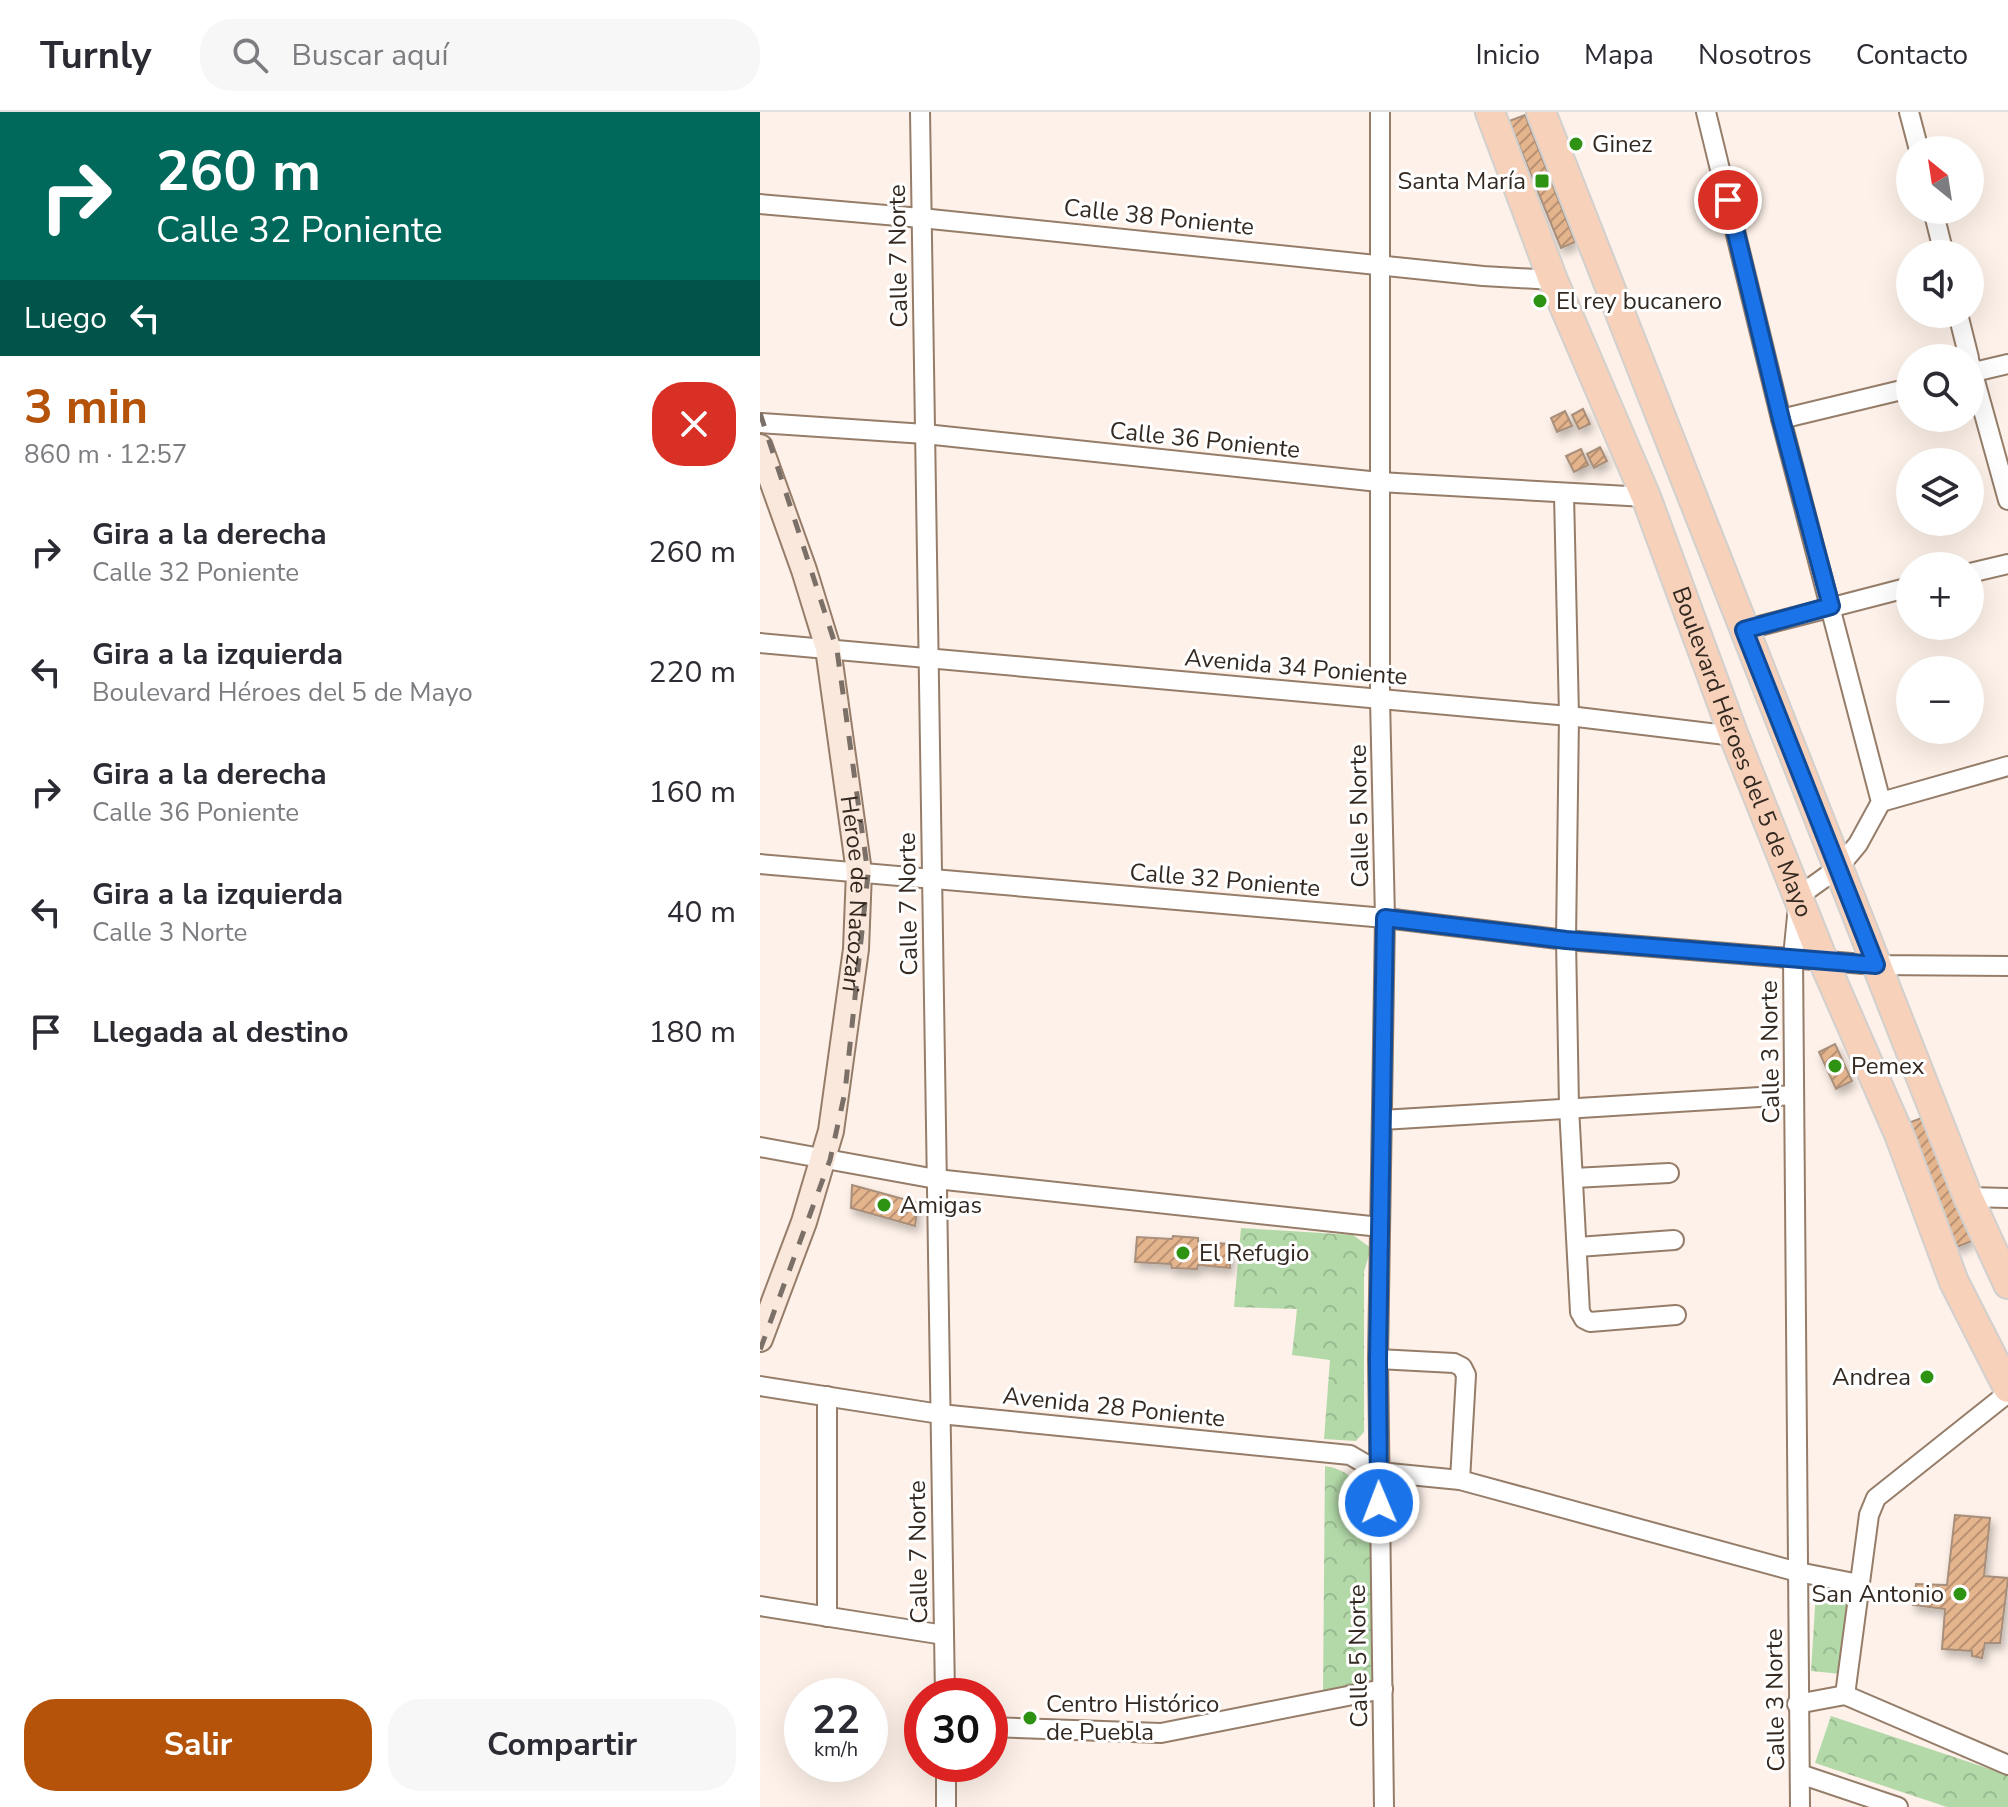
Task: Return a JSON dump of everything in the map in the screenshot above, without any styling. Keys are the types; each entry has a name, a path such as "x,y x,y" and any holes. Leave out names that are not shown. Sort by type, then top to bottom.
{"main road":[{"name":"Boulevard Héroes del 5 de Mayo","path":"1490,112 1553,280 1646,497 1734,736 1823,960 1899,1134 1954,1282 2008,1390"},
{"name":"Boulevard Héroes del 5 de Mayo","path":"1541,112 1968,1197 2008,1284"}],"street":[{"name":"Calle 7 Norte","path":"920,112 945,1678"},
{"name":"Calle 5 Norte","path":"1380,112 1380,699 1385,918 1378,1359 1384,1807"},
{"path":"1706,112 1781,419 1881,802 1858,844 1838,868 1799,896"},
{"path":"1909,112 1915,136"},
{"name":"Calle 38 Poniente","path":"760,204 1381,263 1483,276 1553,280"},
{"path":"1984,366 2008,364"},
{"path":"1781,419 1896,391"},
{"path":"1984,416 2008,500"},
{"name":"Calle 36 Poniente","path":"760,423 925,434 1379,482 1646,497"},
{"name":"Héroe de Nacozari","path":"760,447 828,648 859,872 856,949 838,1093 804,1222 760,1339"},
{"path":"1564,494 1569,716 1566,940 1569,1107 1580,1312 1590,1322 1676,1315"},
{"path":"1984,570 2008,564"},
{"path":"1744,630 1896,590"},
{"name":"Avenida 34 Poniente","path":"760,643 1569,716 1734,736"},
{"path":"1881,802 2008,766"},
{"name":"Calle 32 Poniente","path":"760,864 1385,918 1566,940 1876,965 2008,966"},
{"name":"Calle 3 Norte","path":"1799,896 1793,957 1800,1807"},
{"path":"1382,1120 1794,1095"},
{"path":"760,1147 936,1179 1380,1227"},
{"path":"1574,1178 1669,1173"},
{"path":"1968,1197 2008,1198"},
{"path":"1578,1247 1674,1240"},
{"path":"1378,1359 1454,1363 1462,1367 1466,1375 1460,1480"},
{"name":"Avenida 28 Poniente","path":"760,1386 940,1414 1350,1455 1379,1472 1460,1480 1798,1572 1859,1584"},
{"path":"1845,1695 1869,1515 1876,1498 2008,1390"},
{"path":"827,1396 827,1617"},
{"path":"760,1606 944,1635"},
{"path":"1008,1728 1161,1733 1383,1689"},
{"path":"1797,1704 1845,1695 2008,1765"},
{"path":"1800,1774 1898,1807"},
{"path":"946,1782 946,1807"}],"green space":[{"path":"1241,1228 1353,1235 1371,1248 1364,1272 1364,1432 1356,1441 1324,1439 1330,1360 1292,1355 1297,1309 1234,1307"},
{"path":"1325,1466 1351,1477 1371,1499 1378,1676 1371,1686 1323,1691"},
{"path":"1816,1591 1847,1595 1841,1674 1811,1671"},
{"path":"1831,1716 2008,1775 2008,1807 1947,1807 1815,1763"}],"building":[{"path":"1525,115 1575,242 1561,248 1509,121"},
{"path":"1583,409 1590,424 1579,429 1572,415"},
{"path":"1565,411 1572,426 1557,432 1551,418"},
{"path":"1600,447 1607,461 1594,468 1587,454"},
{"path":"1581,449 1588,465 1574,472 1566,456"},
{"name":"Pemex","path":"1835,1044 1852,1081 1836,1089 1819,1052"},
{"path":"1927,1116 1972,1241 1954,1248 1908,1123"},
{"name":"Amigas","path":"852,1185 918,1203 915,1226 851,1208"},
{"name":"El Refugio","path":"1173,1236 1198,1238 1198,1242 1231,1244 1230,1268 1198,1265 1197,1269 1172,1268 1171,1264 1135,1262 1137,1237 1172,1239"},
{"name":"San Antonio","path":"1955,1515 1990,1518 1984,1576 2008,1578 2000,1643 1985,1643 1982,1658 1972,1656 1972,1651 1942,1649 1945,1609 1913,1605 1916,1584 1947,1585"}],"railway":[{"path":"760,413 837,650 868,874 845,1092 830,1160 760,1350"}],"place":[{"name":"Ginez","path":"1576,144"},
{"name":"Santa María","path":"1542,181"},
{"name":"El rey bucanero","path":"1540,301"},
{"name":"Pemex","path":"1835,1066"},
{"name":"Amigas","path":"884,1205"},
{"name":"El Refugio","path":"1183,1253"},
{"name":"Andrea","path":"1927,1377"},
{"name":"San Antonio","path":"1960,1594"},
{"name":"Centro Histórico de Puebla","path":"1030,1718"}],"route":[{"path":"1379,1503 1378,1359 1385,918 1566,940 1876,965 1744,630 1831,606 1781,419 1728,200"}]}
